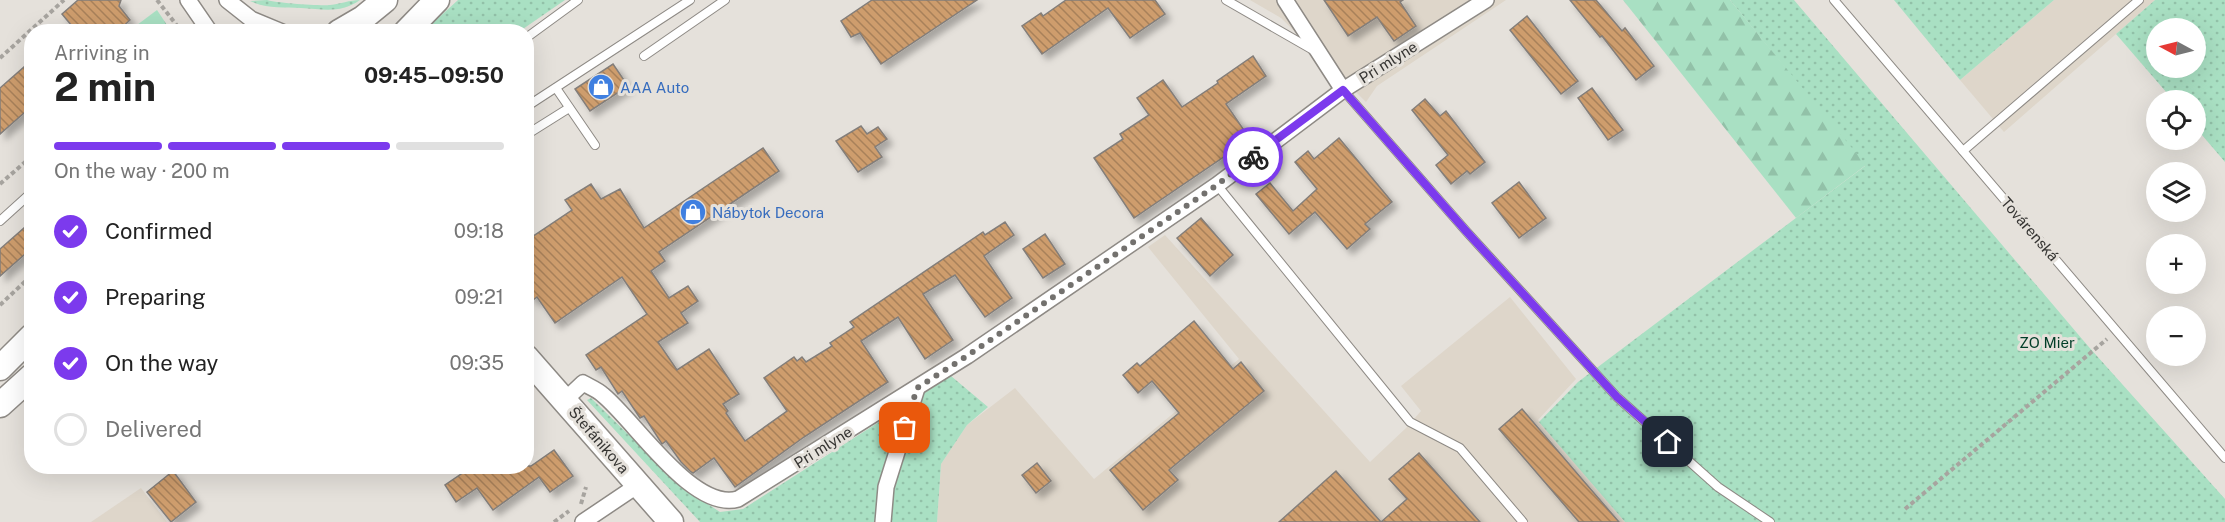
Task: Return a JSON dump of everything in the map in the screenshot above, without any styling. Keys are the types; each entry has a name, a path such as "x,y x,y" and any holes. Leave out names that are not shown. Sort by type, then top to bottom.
{"main road":[{"path":"353,24 385,0"},
{"path":"414,24 437,0"},
{"path":"0,368 24,344"},
{"name":"Štefánikova","path":"534,366 671,522"},
{"path":"0,405 24,383"}],"street":[{"path":"188,0 204,24"},
{"path":"226,0 251,19 263,24"},
{"path":"1285,0 1343,90"},
{"name":"Pri mlyne","path":"565,400 583,383 603,395 688,482 722,501 738,499 967,356 1217,185 1343,90 1486,0"},
{"path":"883,522 886,487 917,388"},
{"path":"583,522 638,485"}],"lane":[{"path":"534,32 578,0"},
{"path":"534,102 690,0"},
{"path":"644,56 725,0"},
{"path":"1226,0 1319,54"},
{"name":"Továrenská","path":"1834,0 2225,458"},
{"path":"1962,151 2139,0"},
{"path":"556,88 595,146"},
{"path":"1343,90 1466,231 1617,397 1718,487 1770,522"},
{"path":"534,130 569,108"},
{"path":"1217,185 1410,422 1460,448 1523,522"},
{"path":"0,221 24,199"},
{"path":"0,417 24,384"}],"path":[{"path":"38,24 64,0"},
{"path":"157,0 176,24"},
{"path":"0,58 24,36"},
{"path":"0,184 24,163"},
{"path":"0,305 24,282"},
{"path":"1905,508 2117,331"}],"shaded area":[{"path":"1250,0 1506,0 1377,86 1366,102 1281,18"},
{"path":"2054,0 2155,0 2004,132 1960,80"},
{"path":"1165,235 1370,462 1421,411 1401,386 1510,297 1576,379 1538,420 1625,522 937,522 941,464 967,425 1015,388 1094,479 1239,359 1148,247"},
{"path":"141,488 167,522 91,522"}],"green space":[{"path":"267,0 325,5 360,0 331,10 275,7 250,1"},
{"path":"458,0 565,0 530,24 432,24"},
{"path":"1623,0 1730,0 1866,165 1796,218"},
{"name":"ZO Mier","path":"1730,0 1794,0 2088,346 2225,499 2225,522 1625,522 1539,422 1578,382 1865,166"},
{"path":"1894,0 2054,0 1960,80"},
{"path":"2155,0 2225,0 2225,162 2206,140 2206,90 2164,90 2154,78 2206,78 2206,18 2146,18 2146,69 2116,34"},
{"path":"157,10 166,24 138,24"},
{"path":"951,376 988,407 967,425 941,464 937,522 700,522 587,400 591,398 683,488 720,512 743,509"}],"building":[{"path":"78,0 121,0 119,6 130,20 126,24 70,24 62,14"},
{"path":"872,0 977,0 881,64 860,33 851,37 841,21"},
{"path":"1066,0 1155,0 1165,14 1130,38 1108,8 1042,54 1022,26 1041,13 1043,16"},
{"path":"1324,0 1403,0 1400,2 1416,26 1394,41 1377,17 1348,36"},
{"path":"1570,0 1596,0 1622,31 1625,28 1654,66 1636,80"},
{"path":"1527,16 1578,81 1561,94 1510,30"},
{"path":"1253,56 1266,76 1226,104 1250,139 1134,218 1094,158 1123,139 1120,134 1149,115 1137,98 1163,80 1182,107"},
{"path":"613,64 628,86 590,111 575,89"},
{"path":"24,67 24,113 0,134 0,88"},
{"path":"1592,88 1623,130 1608,140 1578,98"},
{"path":"1425,99 1440,116 1446,111 1485,162 1470,174 1467,171 1451,184 1436,165 1448,155 1412,110"},
{"path":"861,126 867,134 878,127 887,139 875,147 882,157 858,172 836,141"},
{"path":"1339,138 1392,202 1365,224 1370,229 1347,249 1315,212 1289,234 1256,194 1270,183 1293,211 1317,189 1295,162 1308,151 1314,159"},
{"path":"763,148 779,171 659,252 665,261 651,271 669,298 688,286 698,301 681,313 688,323 658,342 677,370 709,349 739,394 723,404 728,411 726,413 745,441 787,411 764,378 794,357 797,361 802,357 806,362 832,346 830,343 854,327 850,322 983,232 985,235 1005,222 1014,235 984,256 1012,298 985,317 955,275 923,294 953,340 925,359 898,317 861,341 888,382 804,437 735,487 714,458 693,473 690,471 666,441 662,444 644,416 640,418 622,391 618,394 601,367 596,370 586,355 647,314 622,277 555,323 537,297 534,299 534,236 572,210 565,200 591,184 601,199 620,189 644,228"},
{"path":"1519,182 1546,218 1519,238 1492,203"},
{"path":"1201,218 1233,255 1210,276 1177,238"},
{"path":"24,228 24,255 0,276 0,249"},
{"path":"1045,234 1065,264 1043,278 1023,249"},
{"path":"1194,321 1233,369 1241,362 1264,391 1169,470 1178,480 1143,510 1110,470 1179,413 1152,381 1138,393 1123,375 1137,363 1140,366"},
{"path":"1522,409 1619,522 1579,522 1499,429"},
{"path":"554,450 573,476 550,492 539,477 493,510 477,488 456,502 445,485 461,474 534,474 534,464"},
{"path":"1419,453 1480,522 1381,522 1407,499 1389,479"},
{"path":"1037,463 1051,481 1036,493 1022,475"},
{"path":"1336,471 1381,522 1279,522"},
{"path":"169,474 175,474 196,502 171,522 147,492"}],"way so far":[{"path":"905,428 917,388 1217,185 1253,157"}],"place":[{"name":"AAA Auto","path":"601,87"},
{"name":"Nábytok Decora","path":"693,212"}],"route":[{"path":"1253,157 1343,90 1466,231 1617,397 1668,442"}]}
